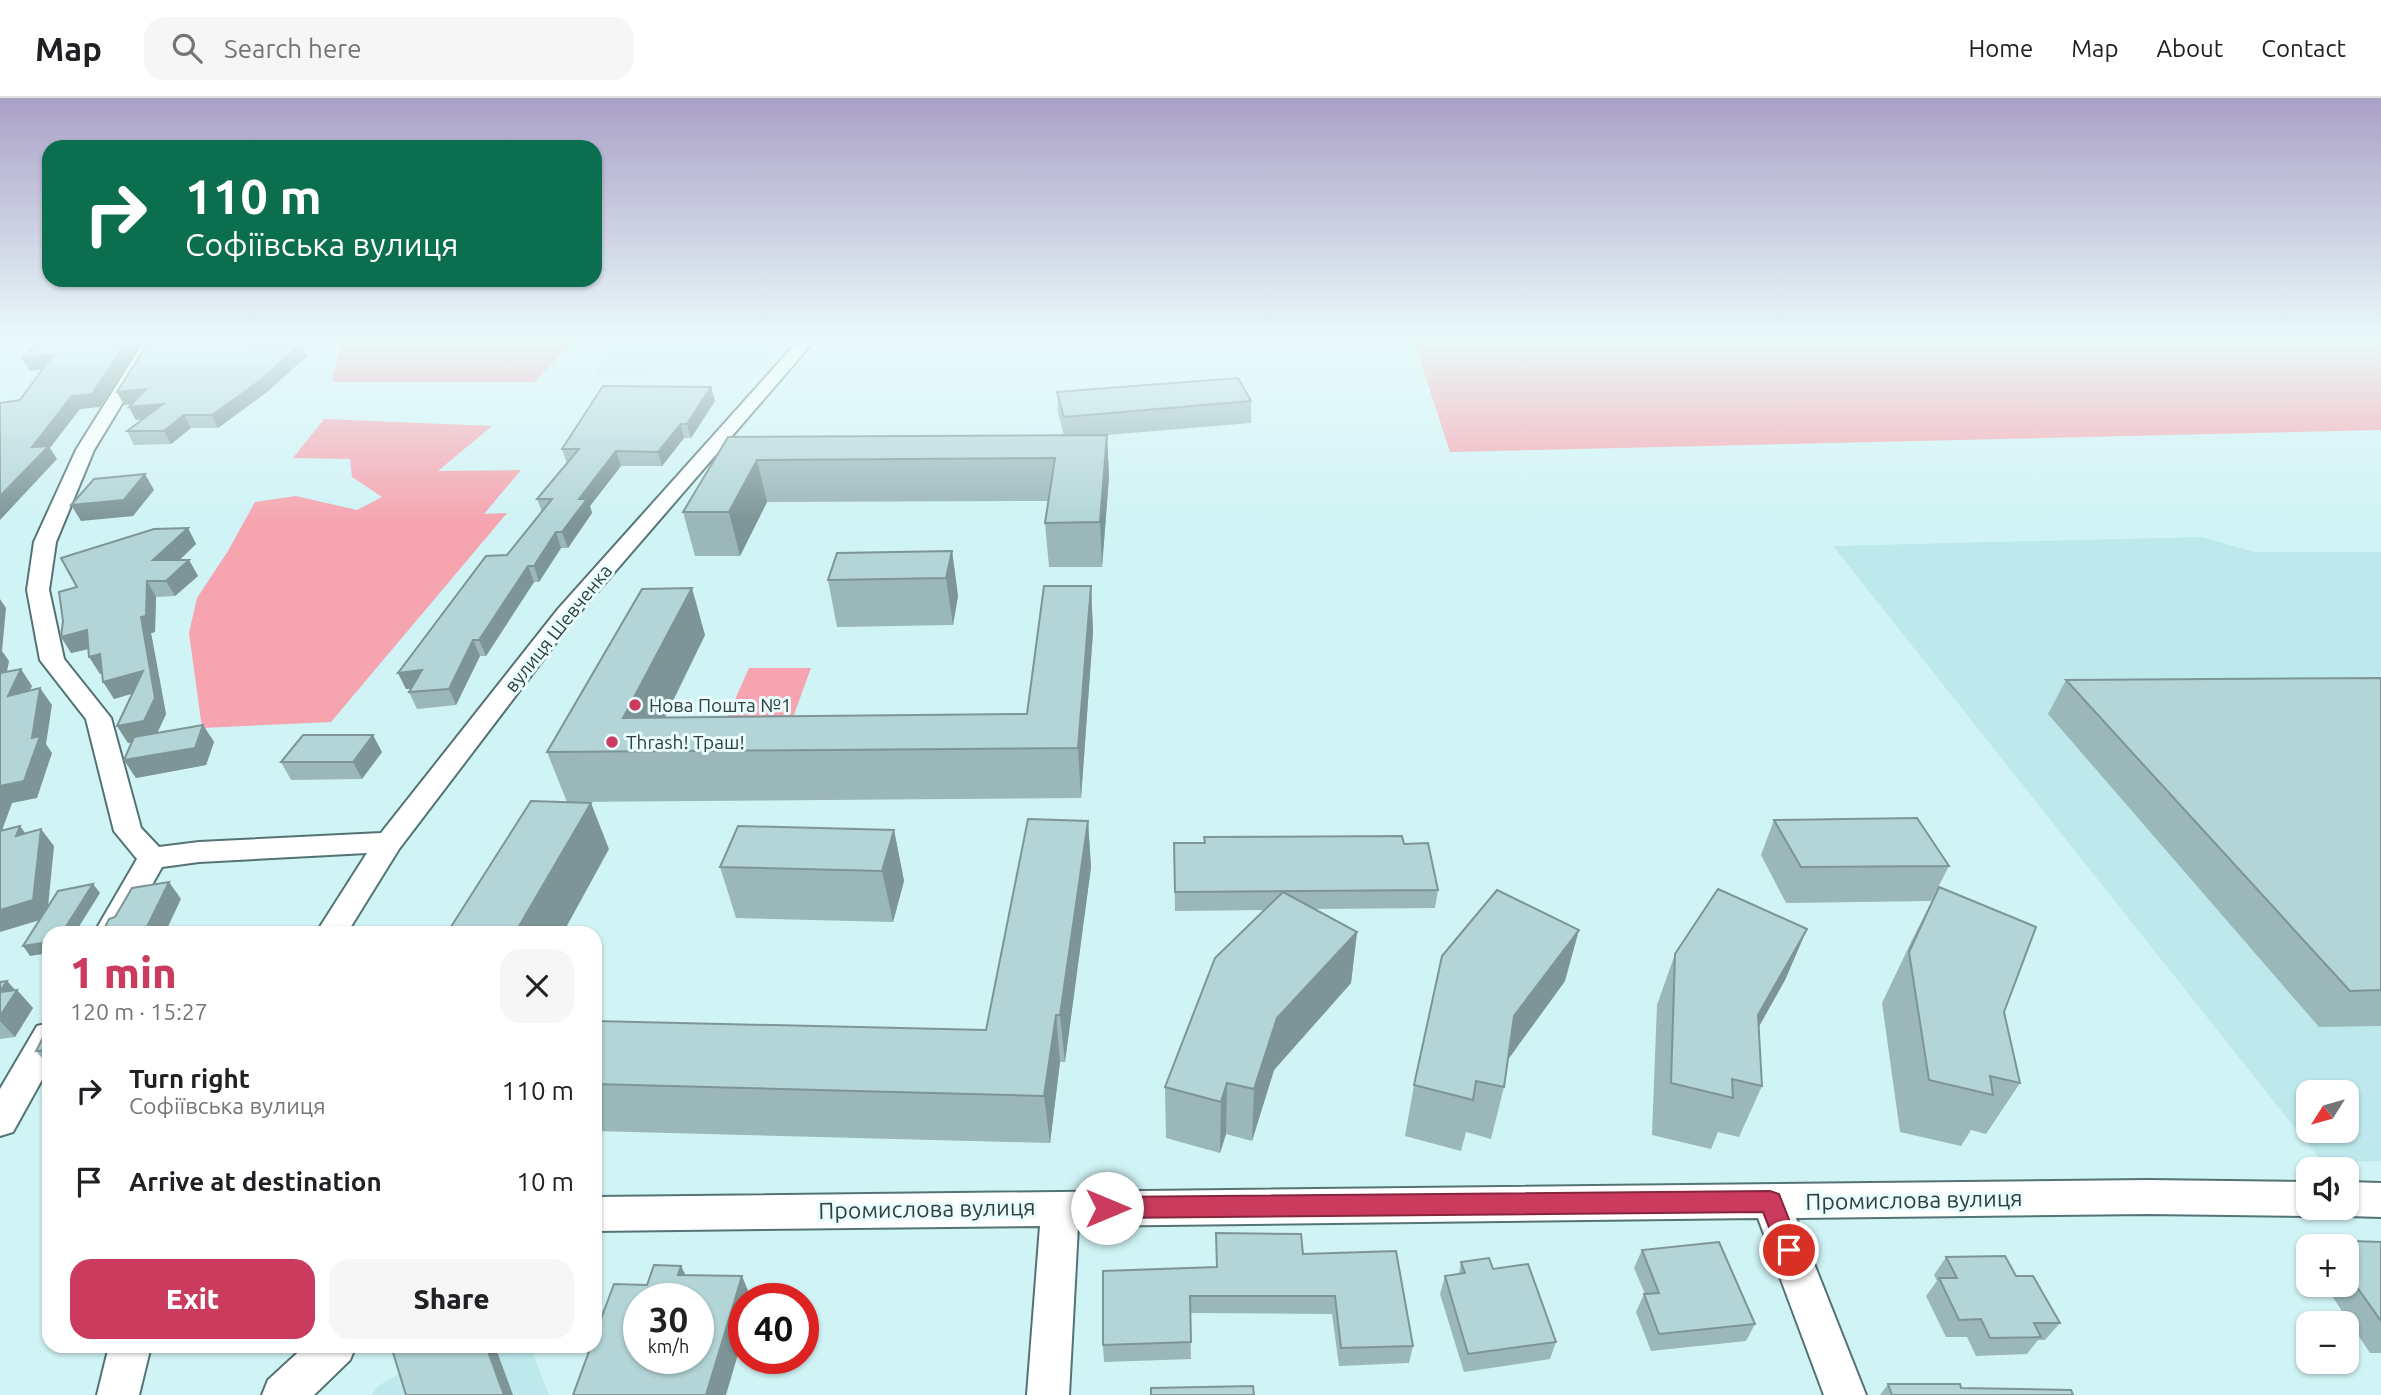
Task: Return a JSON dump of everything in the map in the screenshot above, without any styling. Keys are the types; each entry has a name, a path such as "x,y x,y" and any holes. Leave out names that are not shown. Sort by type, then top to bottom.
{"street":[{"path":"115,402 85,450 45,542 38,590 52,660 97,718 128,831 152,858"},
{"name":"вулиця Шевченка","path":"335,926 389,842 566,614 753,402"},
{"path":"152,858 198,852 389,842"},
{"path":"113,926 152,858"},
{"path":"0,1121 42,1048"},
{"name":"Промислова вулиця","path":"602,1214 2136,1197 2296,1199"},
{"path":"2359,1199 2381,1199"},
{"path":"1770,1201 1845,1395"},
{"path":"1048,1395 1060,1208"},
{"path":"118,1395 128,1353"},
{"path":"283,1395 328,1353"}],"shaded area":[{"path":"1434,402 2381,402 2381,430 1450,452"},
{"path":"324,419 492,426 438,471 521,470 484,514 507,513 331,722 202,728 189,633 197,598 228,551 255,502 296,496 357,510 382,497 352,477 350,459 293,458"},
{"path":"2202,537 2254,552 2381,552 2381,1161 2359,1161 2359,1157 2318,1157 2307,1143 2359,1143 2359,1080 2296,1080 2296,1129 1833,546"},
{"path":"749,668 811,668 792,720 726,720"},
{"path":"434,1353 533,1353 549,1395 372,1395 378,1386"}],"building":[{"path":"68,402 32,447 49,446 0,496 0,403"},
{"path":"134,402 231,402 212,415 184,415 164,431 127,431 163,404 129,407"},
{"path":"593,402 702,402 687,424 681,424 658,452 616,451 579,499 587,499 562,532 556,532 534,566 528,566 479,640 473,640 449,689 409,692 422,670 398,673 486,556 507,555 552,499 537,499 579,449 562,449"},
{"path":"1060,402 1245,402 1064,417"},
{"path":"1107,435 1100,522 1045,523 1055,458 757,460 729,512 683,512 728,437"},
{"path":"145,474 124,500 71,505 94,479"},
{"path":"188,528 153,560 189,560 166,581 147,581 146,616 141,617 155,698 144,721 117,726 143,671 103,682 100,654 89,657 87,630 61,637 63,621 59,592 77,587 61,558 154,529"},
{"path":"952,551 946,578 828,580 837,553"},
{"path":"1044,586 1091,586 1078,748 547,752 642,589 692,588 623,718 1027,714"},
{"path":"21,669 8,696 40,688 32,738 40,736 24,781 0,786 0,673"},
{"path":"2381,678 2381,990 2350,991 2066,680"},
{"path":"203,725 195,748 124,760 134,737"},
{"path":"303,735 373,735 353,762 281,762"},
{"path":"531,801 591,803 519,926 451,926"},
{"path":"1917,818 1949,866 1801,867 1774,820"},
{"path":"1028,819 1088,821 1060,1015 1056,1015 1044,1096 602,1084 602,1021 986,1030"},
{"path":"20,826 16,836 41,829 33,900 0,910 0,831"},
{"path":"738,826 894,830 882,871 720,867"},
{"path":"1402,836 1404,844 1428,843 1438,890 1175,892 1174,843 1205,843 1204,837"},
{"path":"169,882 147,926 106,926 109,919 115,917 132,888"},
{"path":"93,884 66,926 42,926 42,943 23,946 58,891"},
{"path":"1939,887 2036,927 2004,1012 2020,1083 1990,1076 1993,1095 1929,1080 1909,952"},
{"path":"1718,889 1807,929 1758,1015 1762,1086 1732,1079 1733,1098 1671,1083 1675,954"},
{"path":"1497,890 1579,930 1514,1016 1504,1087 1476,1081 1473,1100 1414,1085 1442,956"},
{"path":"1283,892 1357,932 1277,1018 1254,1089 1227,1083 1221,1102 1165,1087 1215,958"},
{"path":"7,981 0,991 0,982"},
{"path":"17,990 0,1016 0,992"},
{"path":"42,1040 42,1051 36,1051"},
{"path":"1216,1233 1301,1234 1303,1254 1396,1251 1413,1346 1341,1348 1335,1296 1190,1296 1191,1342 1103,1345 1103,1271 1217,1267"},
{"path":"2359,1241 2381,1242 2381,1321 2359,1290"},
{"path":"1719,1242 1755,1324 1659,1334 1644,1294 1659,1293 1642,1250"},
{"path":"2005,1256 2016,1276 2033,1276 2060,1323 2034,1323 2041,1337 1990,1338 1981,1319 1959,1320 1939,1278 1957,1278 1946,1257"},
{"path":"1489,1258 1493,1269 1528,1264 1556,1342 1468,1354 1445,1276 1465,1273 1461,1262"},
{"path":"654,1265 681,1266 678,1275 742,1276 740,1283 728,1283 728,1322 714,1369 714,1283 648,1283"},
{"path":"614,1284 623,1284 623,1374 712,1374 706,1395 573,1395 588,1353 602,1353 602,1316"},
{"path":"393,1353 489,1353 504,1395 406,1395"},
{"path":"1888,1384 1960,1384 1961,1388 2071,1390 2073,1395 1892,1395"},
{"path":"1253,1386 1254,1395 1151,1395 1151,1388"}],"place":[{"name":"Нова Пошта №1","path":"635,705"},
{"name":"Thrash! Траш!","path":"612,742"}],"route":[{"path":"1107,1208 1770,1201 1789,1250"}]}
